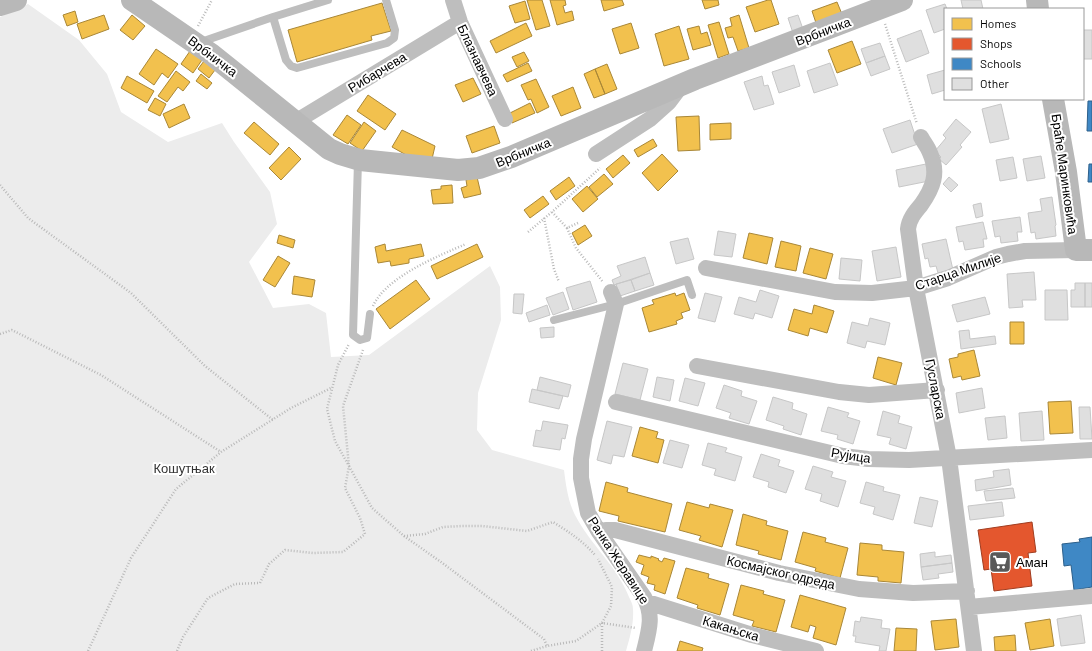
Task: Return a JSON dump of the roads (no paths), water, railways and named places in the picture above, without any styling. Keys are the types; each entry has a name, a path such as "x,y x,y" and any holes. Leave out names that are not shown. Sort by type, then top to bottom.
{"street":[{"path":"0,6 16,0"},
{"name":"Врбничка","path":"132,0 163,22 194,41 329,149 358,160 445,169 470,170 536,147 683,84 902,0"},
{"name":"Блазнавчева","path":"453,0 460,22 505,119"},
{"name":"Рибарчева","path":"295,122 460,22"},
{"path":"596,154 650,119 669,102 683,84"},
{"name":"Браће Маринковића","path":"1053,100 1066,172 1084,250"},
{"name":"Гусларска","path":"921,137 931,156 934,174 932,188 912,216 908,229 916,288 949,458 974,651"},
{"name":"Старца Милије","path":"706,268 835,292 872,293 916,288 948,278 996,257 1008,254 1025,251 1084,250"},
{"name":"Ранка Жеравице","path":"614,298 584,439 581,459 582,478 588,513 649,608 650,630 644,651"},
{"path":"698,366 847,393 880,394 937,390"},
{"name":"Рујица","path":"616,402 843,456 890,460 1092,450"},
{"name":"Космајског одреда","path":"599,532 615,530 778,573 860,589 913,593 966,591"},
{"path":"969,607 1092,596"},
{"name":"Какањска","path":"649,608 769,651"},
{"name":"Какањска","path":"649,608 816,651"}],"lane":[{"path":"194,41 328,0"},
{"path":"273,17 286,60 290,66 297,68 387,43 394,38 395,30 386,0"},
{"path":"358,160 354,335 360,340 366,338 370,314"},
{"path":"554,320 614,298 687,280 692,295"}],"place":[{"name":"Аман","path":"1000,562"}],"park label":[{"name":"Кошутњак","path":"184,468"}]}
